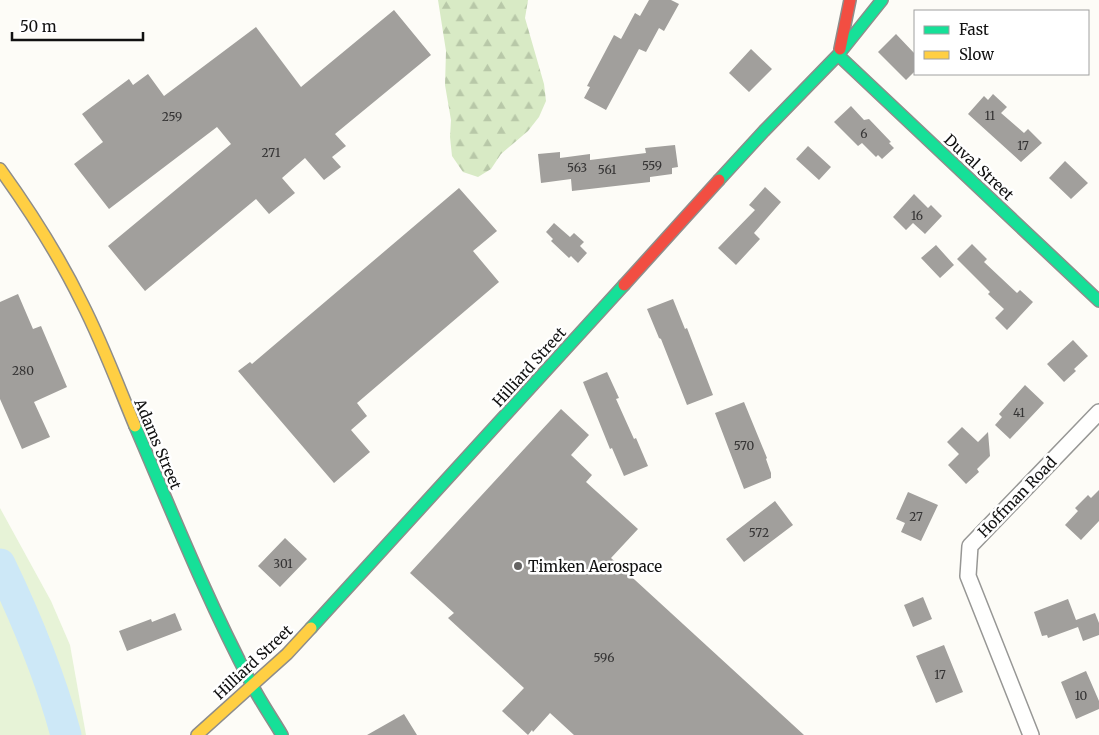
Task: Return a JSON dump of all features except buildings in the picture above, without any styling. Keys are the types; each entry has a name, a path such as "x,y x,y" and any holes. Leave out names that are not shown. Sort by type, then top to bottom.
{"street":[{"path":"838,55 850,0"},
{"name":"Hilliard Street","path":"196,735 287,654 764,131 838,55 882,0"},
{"name":"Duval Street","path":"838,55 1099,301"},
{"name":"Adams Street","path":"0,169 48,239 82,304 181,533 234,649 252,685 282,735"},
{"name":"Hoffman Road","path":"1031,735 968,576 970,546 1099,412"}],"green space":[{"path":"438,0 528,0 525,18 544,84 546,101 539,117 528,131 501,154 491,169 478,177 463,172 452,156 451,120 445,85 446,51"},
{"path":"0,508 51,601 70,645 86,735 0,735"}],"waterway":[{"path":"0,564 37,648 53,691 66,735"}],"traffic: fast":[{"path":"719,180 838,55 882,0"},
{"path":"838,55 1099,301"},
{"path":"311,628 624,285"},
{"path":"135,426 190,556 235,652 282,735"}],"traffic: slow":[{"path":"0,169 23,201 64,268 110,364 135,426"},
{"path":"197,735 287,654 311,628"}],"traffic: jam":[{"path":"840,49 850,0"},
{"path":"624,285 719,180"}],"place":[{"name":"Timken Aerospace","path":"518,566"}]}
